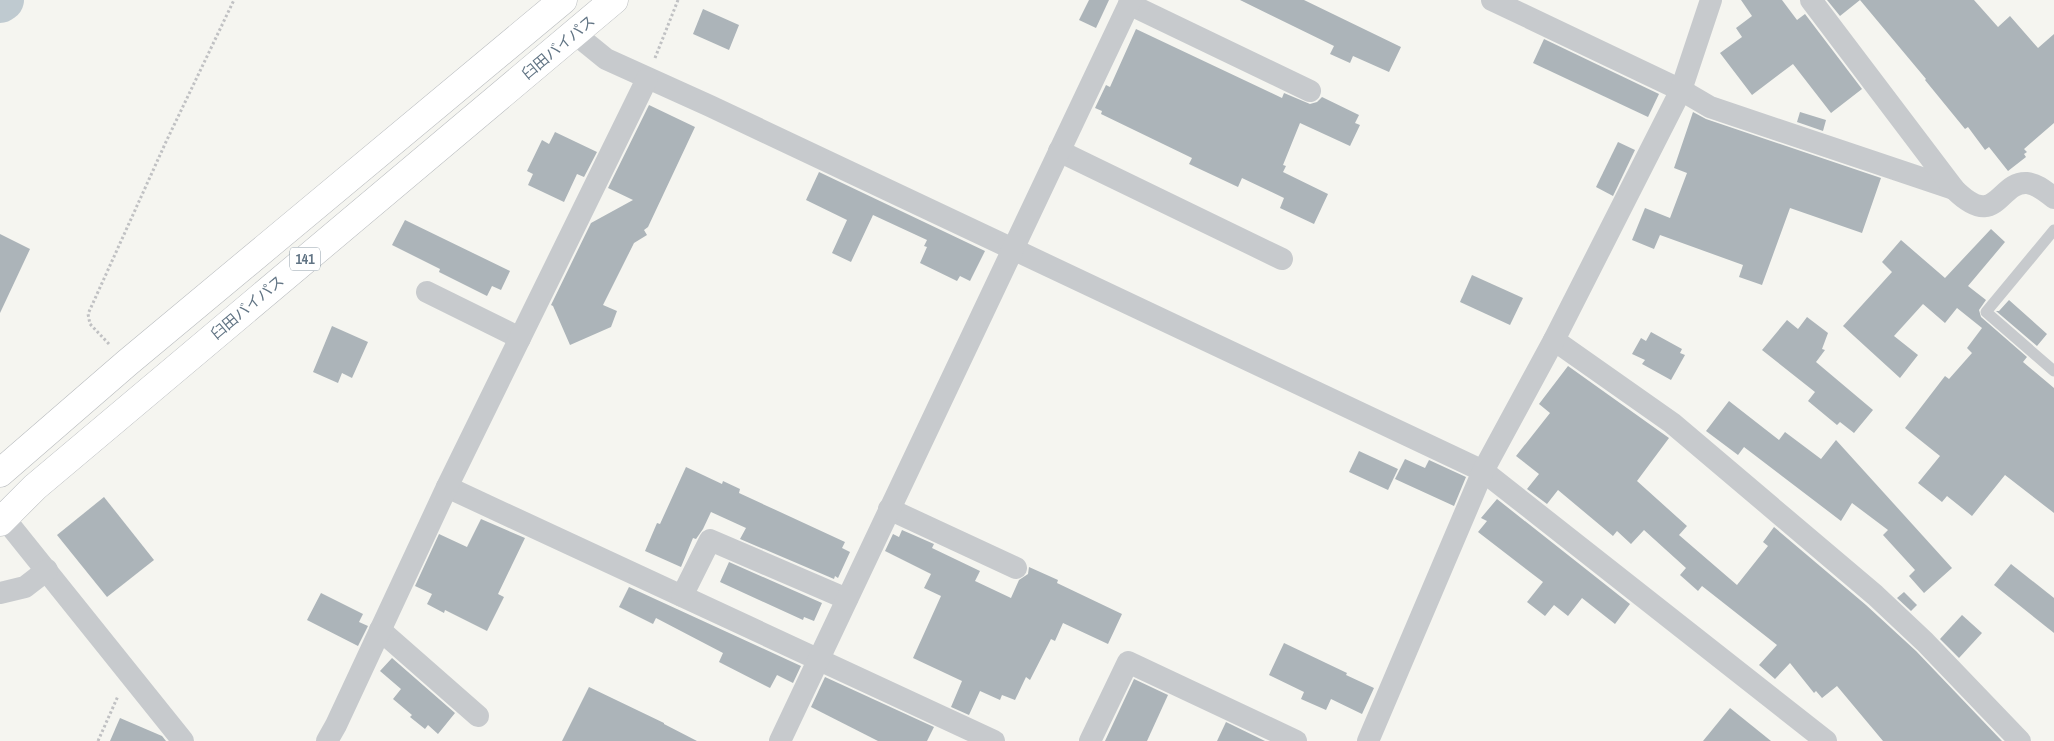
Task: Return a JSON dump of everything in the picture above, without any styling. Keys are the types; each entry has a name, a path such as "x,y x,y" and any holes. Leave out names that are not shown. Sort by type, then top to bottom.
{"highway":[{"name":"141","path":"0,473 127,363 563,0"},
{"name":"臼田バイパス","path":"2,520 35,487 614,0"}],"street":[{"path":"1492,0 1680,90 1710,107 1954,189"},
{"path":"1368,741 1483,470 1554,340 1680,90 1710,0"},
{"path":"1811,0 1954,189 1967,202 1979,207 1994,204 2014,187 2027,183 2042,188 2054,198"},
{"path":"780,741 1130,2 1310,91"},
{"path":"574,33 606,59 710,106 1483,470 1826,741"},
{"path":"327,741 447,487 647,78"},
{"path":"1059,151 1282,258"},
{"path":"426,292 520,338"},
{"path":"1554,340 1672,423 1875,595 1925,642 2020,741"},
{"path":"447,487 819,658 994,741"},
{"path":"889,509 1016,568"},
{"path":"2,520 47,570 183,741"},
{"path":"682,596 710,540 847,599"},
{"path":"0,593 25,587 47,570"},
{"path":"380,630 478,716"},
{"path":"1090,741 1128,662 1296,741"}],"lane":[{"path":"2054,230 1986,312 2054,371"}],"path":[{"path":"127,363 90,324 88,314 165,144 234,0"},
{"path":"647,78 678,0"},
{"path":"98,741 129,673"}],"building":[{"path":"1089,0 1109,0 1096,28 1079,20"},
{"path":"1240,0 1304,0 1401,47 1389,72 1353,56 1350,63 1330,54 1334,46"},
{"path":"1741,0 1782,0 1797,20 1805,14 1862,89 1831,113 1793,64 1752,95 1720,53 1742,37 1736,28 1752,16"},
{"path":"1827,0 1860,0 1840,16"},
{"path":"1860,0 1974,0 1998,27 2010,16 2038,48 2054,34 2054,123 2024,149 2027,152 2024,154 2026,157 2008,171 1989,147 1985,150 1968,127 1965,129"},
{"path":"703,9 739,25 729,50 693,34"},
{"path":"1136,29 1282,98 1284,93 1310,104 1317,102 1322,97 1359,115 1355,123 1360,125 1350,146 1300,123 1283,165 1286,166 1283,172 1328,194 1314,224 1280,208 1284,198 1242,178 1238,187 1189,164 1192,158 1101,114 1102,111 1095,108 1106,85 1110,87"},
{"path":"1544,39 1659,94 1648,117 1533,63"},
{"path":"649,105 695,127 648,227 644,230 647,235 634,243 603,305 617,311 611,327 570,345 551,305 591,223 633,200 608,188"},
{"path":"1693,112 1706,119 1881,178 1862,233 1790,208 1762,285 1739,277 1743,265 1660,235 1654,249 1632,240 1645,208 1670,218 1687,173 1674,168"},
{"path":"1800,112 1826,120 1823,131 1797,122"},
{"path":"555,132 597,152 584,177 577,174 564,202 528,185 533,174 527,171 542,140 549,144"},
{"path":"1618,142 1635,150 1613,196 1596,187"},
{"path":"819,172 985,251 970,281 960,276 957,281 920,263 927,247 924,246 927,240 873,215 851,262 832,253 847,220 806,200"},
{"path":"405,220 510,271 501,290 492,286 487,296 439,272 440,269 392,245"},
{"path":"1991,229 2005,242 1968,286 1986,300 1979,310 1981,317 2027,357 2023,362 2054,388 2054,513 2005,475 1972,516 1947,496 1942,502 1918,483 1940,456 1905,428 1945,376 1949,379 1972,353 1967,348 1982,328 1957,308 1945,323 1923,304 1894,336 1918,355 1900,378 1843,326 1892,272 1882,262 1901,240 1945,278"},
{"path":"0,234 30,249 0,313"},
{"path":"1472,275 1523,298 1510,325 1460,302"},
{"path":"2009,300 2047,334 2037,346 1996,311 1999,311"},
{"path":"1807,317 1828,333 1822,349 1825,350 1816,362 1873,410 1854,433 1840,422 1837,425 1808,401 1815,392 1762,350 1787,320 1798,329"},
{"path":"332,326 368,342 352,378 342,373 338,383 313,372"},
{"path":"1651,332 1682,349 1680,353 1685,355 1671,380 1642,364 1645,360 1632,354 1641,338 1646,341"},
{"path":"1568,366 1669,438 1637,481 1687,526 1679,535 1737,585 1768,546 1763,542 1774,527 1866,605 1916,651 2002,741 1883,741 1837,686 1822,698 1816,691 1814,693 1790,663 1775,679 1759,665 1777,645 1702,586 1698,591 1680,575 1686,568 1644,530 1631,544 1617,531 1613,536 1558,490 1547,504 1527,489 1539,474 1516,456 1550,413 1539,404"},
{"path":"1729,401 1779,440 1785,432 1821,459 1836,440 1952,568 1924,593 1909,576 1915,570 1883,535 1888,530 1852,503 1841,521 1744,447 1738,455 1706,431"},
{"path":"1359,451 1398,469 1388,490 1349,472"},
{"path":"1405,459 1425,468 1429,460 1466,477 1454,506 1395,479"},
{"path":"686,467 722,484 723,481 740,489 739,493 845,542 842,548 850,552 838,578 835,576 834,579 740,539 746,528 711,512 703,529 696,539 693,538 681,567 645,551 657,523 660,524"},
{"path":"104,497 154,560 107,597 57,535"},
{"path":"1497,499 1630,604 1615,624 1582,598 1568,616 1554,605 1545,616 1527,602 1543,582 1478,532 1487,521 1481,518"},
{"path":"481,519 525,538 498,594 504,597 487,631 445,610 444,613 427,604 432,594 415,586 439,534 467,547"},
{"path":"902,530 934,544 932,548 980,571 975,581 1011,598 1019,580 1028,574 1029,567 1058,580 1057,583 1122,614 1108,644 1063,623 1055,641 1051,639 1030,680 1026,677 1015,700 1002,695 1000,700 980,691 969,715 951,707 962,681 913,658 941,596 924,588 931,574 885,551 893,534 899,537"},
{"path":"729,562 822,603 814,621 804,617 803,620 720,582"},
{"path":"2011,564 2054,598 2054,633 1994,585"},
{"path":"629,587 801,666 793,683 777,675 770,688 719,662 723,653 656,618 653,624 619,607"},
{"path":"1904,592 1917,605 1911,611 1897,598"},
{"path":"321,593 363,614 359,622 368,626 358,646 307,620"},
{"path":"1962,615 1982,633 1959,658 1940,639"},
{"path":"1284,643 1374,688 1362,714 1331,699 1326,710 1301,699 1304,692 1269,675"},
{"path":"392,658 455,713 438,734 428,725 425,729 410,717 412,715 393,699 401,689 380,671"},
{"path":"825,677 934,727 927,741 878,741 811,707"},
{"path":"1134,679 1168,695 1147,741 1105,741"},
{"path":"589,687 664,723 697,741 562,741"},
{"path":"1730,708 1771,741 1703,741"},
{"path":"120,718 162,736 166,741 110,741"},
{"path":"1226,722 1265,741 1217,741"}]}
